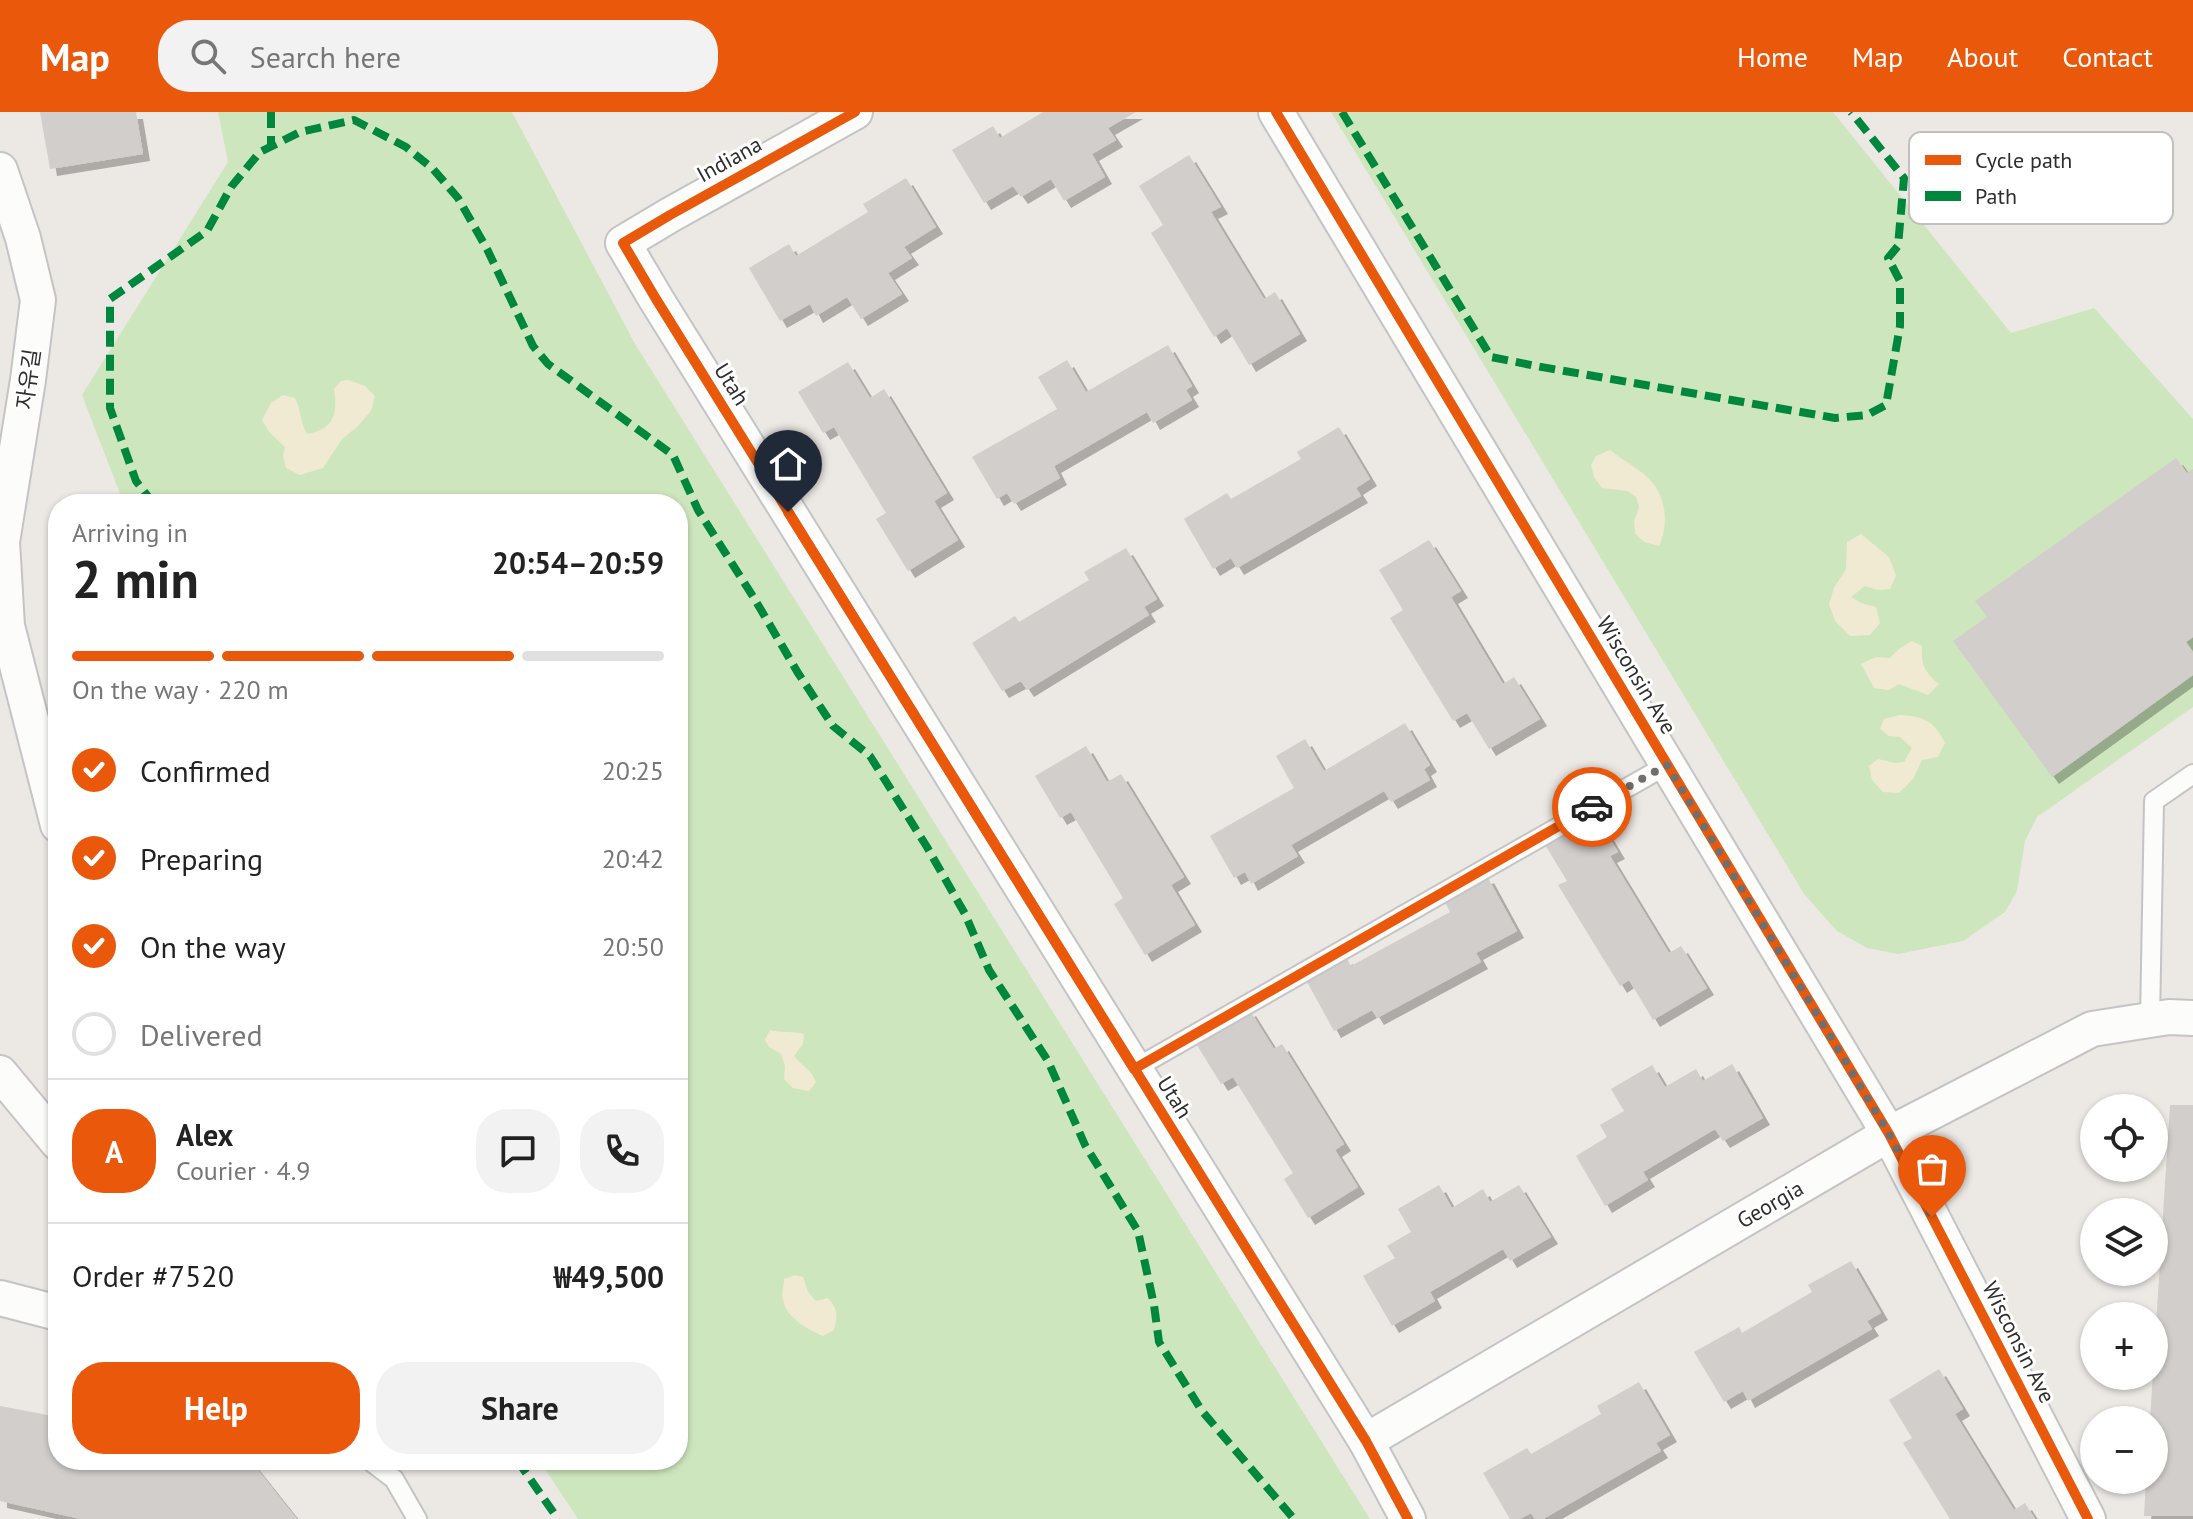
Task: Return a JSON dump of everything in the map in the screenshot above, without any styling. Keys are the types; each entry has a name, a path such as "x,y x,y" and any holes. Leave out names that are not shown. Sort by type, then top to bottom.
{"street":[{"name":"Indiana","path":"623,243 855,112"},
{"name":"Wisconsin Ave","path":"1276,112 1889,1134 2088,1519"},
{"name":"자유길","path":"0,170 11,237 38,300 11,430 2,542 7,626 48,786"},
{"name":"Utah","path":"623,243 1366,1441 1408,1519"},
{"name":"Georgia","path":"1366,1441 1889,1134 2092,1029 2169,1017 2193,1018"},
{"path":"0,1073 48,1131"},
{"path":"0,1298 48,1310"}],"lane":[{"path":"1134,1069 1667,765"},
{"path":"2150,1020 2154,801 2193,774"},
{"path":"382,1470 394,1479 417,1519"}],"green space":[{"path":"218,112 512,112 635,344 1370,1519 578,1519 546,1470 688,1470 688,494 120,494 82,395 228,162"},
{"path":"1331,112 1833,112 1909,206 1909,224 1923,224 2011,333 2094,308 2193,419 2193,707 2037,817 2025,841 2017,891 2005,912 1963,941 1898,954 1867,948 1837,931 1804,894"}],"sand":[{"path":"348,380 365,386 375,396 371,411 342,439 323,468 300,475 286,468 283,456 285,447 262,420 271,403 283,395 295,398 307,434 316,432 332,419 334,389 341,381"},
{"path":"1610,450 1646,476 1659,493 1665,516 1659,546 1644,542 1635,533 1634,521 1639,507 1636,497 1628,491 1602,488 1594,477 1591,465 1596,456"},
{"path":"1861,534 1889,557 1896,575 1890,589 1878,590 1865,586 1851,597 1876,607 1880,623 1870,635 1850,636 1835,621 1829,604 1834,588 1846,569 1847,542"},
{"path":"1912,641 1922,646 1924,667 1939,684 1928,695 1899,684 1889,690 1874,688 1861,664 1876,657 1890,658"},
{"path":"1899,715 1927,721 1937,729 1945,743 1938,757 1922,760 1913,779 1899,793 1883,792 1872,780 1869,766 1878,759 1904,762 1912,748 1900,737 1889,736 1880,729 1884,719"},
{"path":"770,1030 804,1034 803,1044 794,1056 816,1082 809,1091 793,1088 784,1079 785,1066 781,1054 769,1047 765,1040"},
{"path":"795,1275 803,1277 808,1292 816,1301 828,1298 834,1306 834,1330 823,1336 804,1326 789,1312 782,1298 784,1279"}],"building":[{"path":"40,112 136,112 143,154 50,169"},
{"path":"1043,112 1136,112 1108,128 1116,140 1092,154 1105,177 1064,201 1051,179 1021,197 1013,186 984,203 952,150 993,126 1000,138"},
{"path":"1189,155 1221,207 1211,212 1264,299 1275,292 1300,334 1249,365 1227,328 1214,337 1151,233 1163,225 1139,186"},
{"path":"906,178 936,227 904,247 912,258 888,273 902,294 861,319 847,297 816,316 810,304 780,321 749,268 789,244 796,256 868,212 863,204"},
{"path":"1168,345 1192,386 1186,390 1192,400 1153,423 1147,412 1054,466 1060,478 1014,504 1007,493 997,499 972,457 1057,409 1038,377 1067,360 1086,392"},
{"path":"848,362 870,398 884,389 947,493 934,501 958,540 908,571 876,519 886,513 834,427 823,433 798,392"},
{"path":"1339,427 1370,479 1356,488 1361,496 1237,568 1231,558 1213,569 1184,519 1227,493 1231,499 1301,459 1297,452"},
{"path":"2176,458 2187,473 2193,469 2193,637 2186,642 2193,652 2193,675 2052,777 1953,641 1987,617 1975,601"},
{"path":"1429,540 1461,591 1451,597 1503,684 1514,677 1540,719 1489,749 1467,713 1453,721 1390,618 1403,610 1379,570"},
{"path":"1126,548 1157,599 1144,607 1149,615 1027,690 1021,681 1002,691 972,643 1015,616 1019,622 1089,580 1084,572"},
{"path":"1405,723 1430,765 1424,769 1430,780 1391,802 1384,791 1291,845 1298,856 1251,884 1245,872 1234,878 1210,836 1294,788 1276,756 1305,739 1324,771"},
{"path":"1086,746 1107,782 1121,774 1184,877 1171,885 1195,925 1145,955 1114,904 1123,898 1071,812 1060,818 1035,776"},
{"path":"1594,812 1618,852 1610,856 1669,953 1681,946 1707,988 1653,1020 1629,980 1620,986 1558,885 1567,881 1544,843"},
{"path":"1487,876 1517,931 1476,953 1481,962 1377,1018 1372,1010 1334,1031 1306,980 1346,957 1351,966 1450,912 1444,900"},
{"path":"1249,1009 1274,1049 1282,1044 1344,1144 1335,1150 1358,1187 1308,1218 1284,1179 1293,1173 1233,1077 1221,1084 1195,1042"},
{"path":"1732,1064 1763,1118 1723,1141 1715,1129 1643,1172 1648,1180 1605,1206 1576,1156 1607,1137 1600,1125 1624,1111 1611,1089 1652,1065 1665,1087 1696,1069 1703,1081"},
{"path":"2170,1105 2193,1105 2193,1516 2144,1516 2145,1494 2168,1494 2168,1406 2151,1406 2152,1390 2168,1390 2168,1302 2157,1302 2159,1286 2168,1286 2168,1198 2164,1198 2165,1182 2168,1182"},
{"path":"1439,1185 1452,1208 1483,1189 1490,1202 1519,1185 1551,1237 1510,1261 1503,1249 1430,1292 1435,1301 1392,1326 1363,1276 1395,1258 1387,1246 1411,1232 1398,1209"},
{"path":"1851,1261 1881,1313 1867,1321 1872,1329 1748,1401 1743,1391 1724,1402 1694,1352 1739,1327 1742,1333 1812,1292 1808,1285"},
{"path":"1939,1369 1963,1409 1955,1414 2014,1510 2025,1503 2035,1519 1950,1519 1903,1443 1912,1438 1889,1400"},
{"path":"1639,1382 1670,1435 1656,1443 1661,1451 1543,1519 1535,1519 1531,1513 1520,1519 1510,1519 1483,1473 1527,1448 1531,1454 1601,1414 1597,1406"},
{"path":"0,1406 48,1415 48,1470 258,1470 297,1519 81,1519 0,1501"}],"marked path":[{"path":"271,112 271,146"},
{"path":"1342,112 1491,357 1835,418 1867,415 1886,405 1900,326 1900,281 1888,258 1898,246 1904,178 1851,112"},
{"path":"146,494 136,481 110,408 110,299 207,231 231,187 260,152 300,132 354,120 406,147 433,169 458,198 487,249 533,346 548,364 673,455 698,510 798,673 833,726 870,756 965,914 989,970 1048,1061 1085,1145 1138,1231 1159,1342 1202,1411 1294,1519"},
{"path":"524,1470 558,1519"}],"cycle path":[{"path":"855,112 623,243 1366,1441 1408,1519"},
{"path":"1276,112 1889,1134 2088,1519"}],"way so far":[{"path":"1592,807 1667,765 1889,1134 1932,1217"}],"route":[{"path":"788,512 1134,1069 1592,807"}]}
